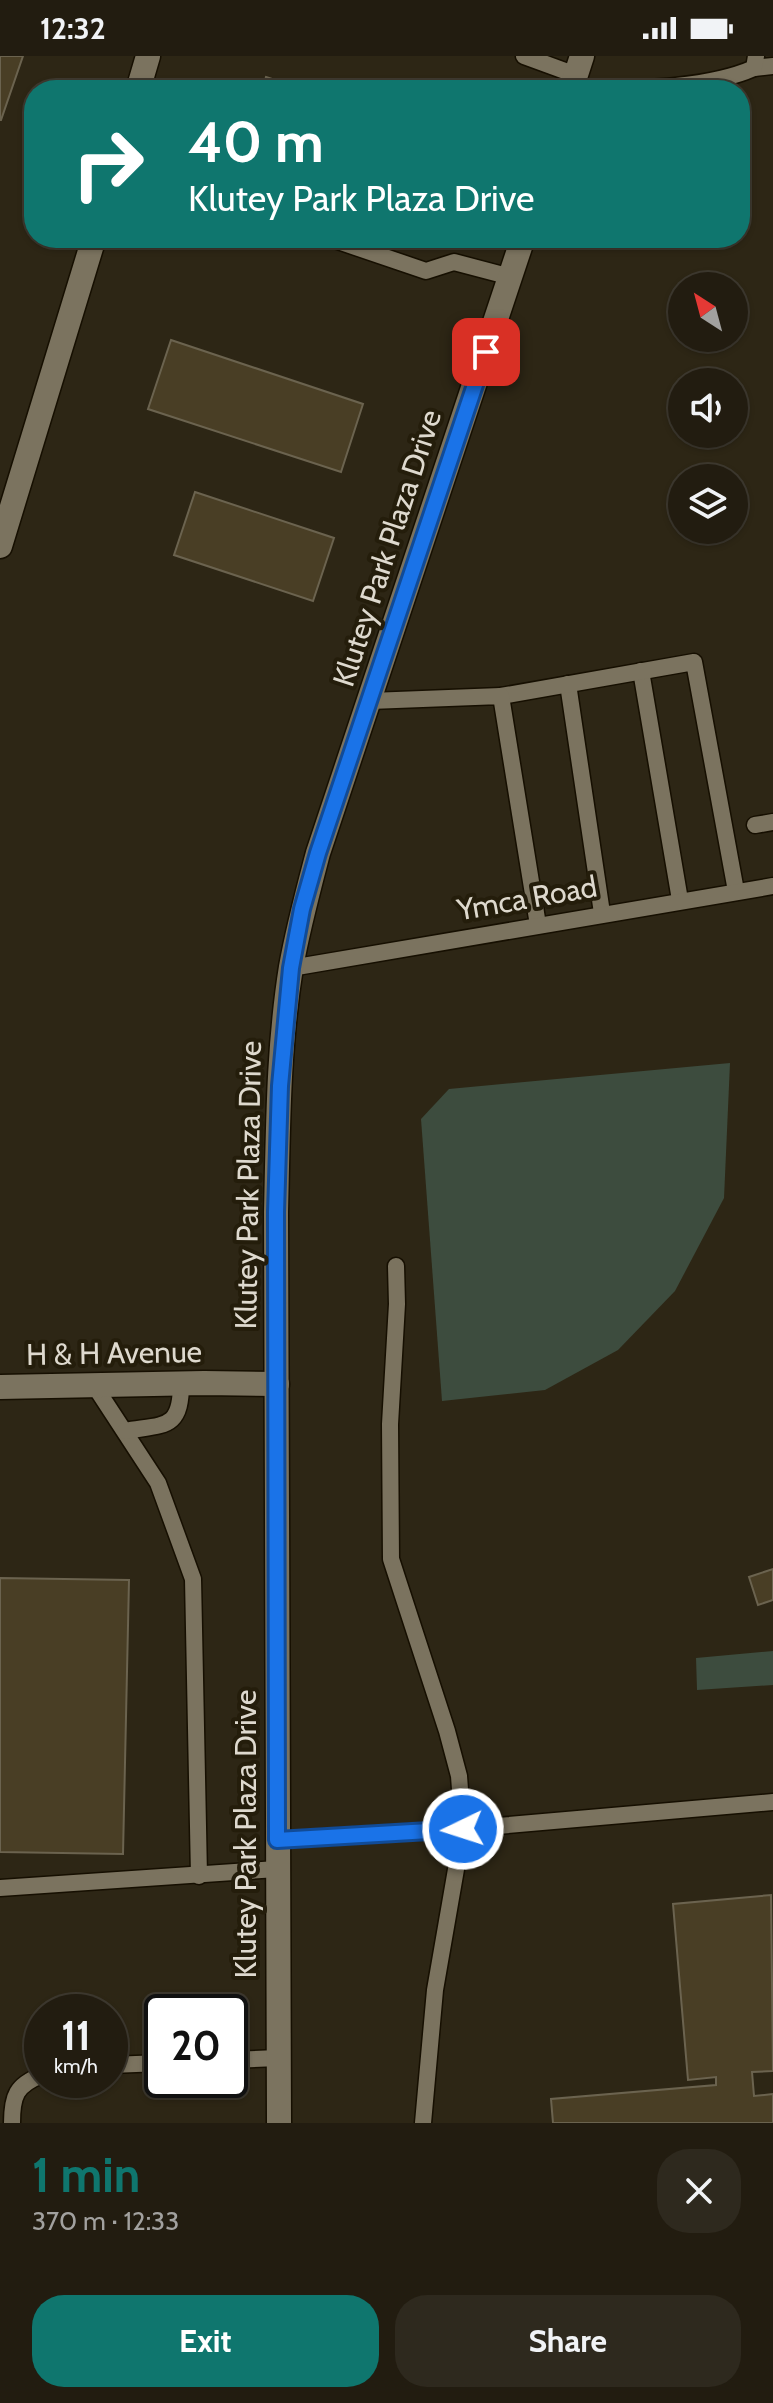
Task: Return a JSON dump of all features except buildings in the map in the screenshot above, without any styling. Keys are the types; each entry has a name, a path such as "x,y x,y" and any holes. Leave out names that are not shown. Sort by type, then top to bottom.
{"street":[{"path":"141,80 148,56"},
{"path":"0,546 91,248"},
{"name":"Klutey Park Plaza Drive","path":"279,2123 276,1212 280,1086 291,968 302,909 318,853 520,248"},
{"name":"H & H Avenue","path":"0,1387 277,1384"}],"lane":[{"path":"524,56 578,78"},
{"path":"707,80 733,77 755,62 773,66"},
{"path":"358,248 426,271 454,262 511,277"},
{"path":"370,701 501,696 694,662 736,891"},
{"path":"641,671 680,900"},
{"path":"568,684 602,913"},
{"path":"501,696 538,925"},
{"path":"755,825 773,822"},
{"name":"Ymca Road","path":"291,968 773,886"},
{"path":"396,1266 397,1304 390,1424 391,1559 451,1746 459,1776 463,1829 435,1990 423,2123"},
{"path":"125,1431 164,1424 175,1417 181,1408 181,1383"},
{"path":"94,1385 158,1483 193,1579 199,1876"},
{"path":"277,1840 463,1829 773,1802"},
{"path":"0,1888 277,1869"},
{"path":"248,2059 278,2058"},
{"path":"12,2123 12,2102 24,2085"}],"green space":[{"path":"730,1063 724,1198 675,1291 618,1350 545,1390 442,1401 421,1119 449,1089"},
{"path":"773,1651 773,1685 697,1690 696,1658"}],"route":[{"path":"463,1829 277,1840 276,1212 284,1025 302,909 486,352"}]}
